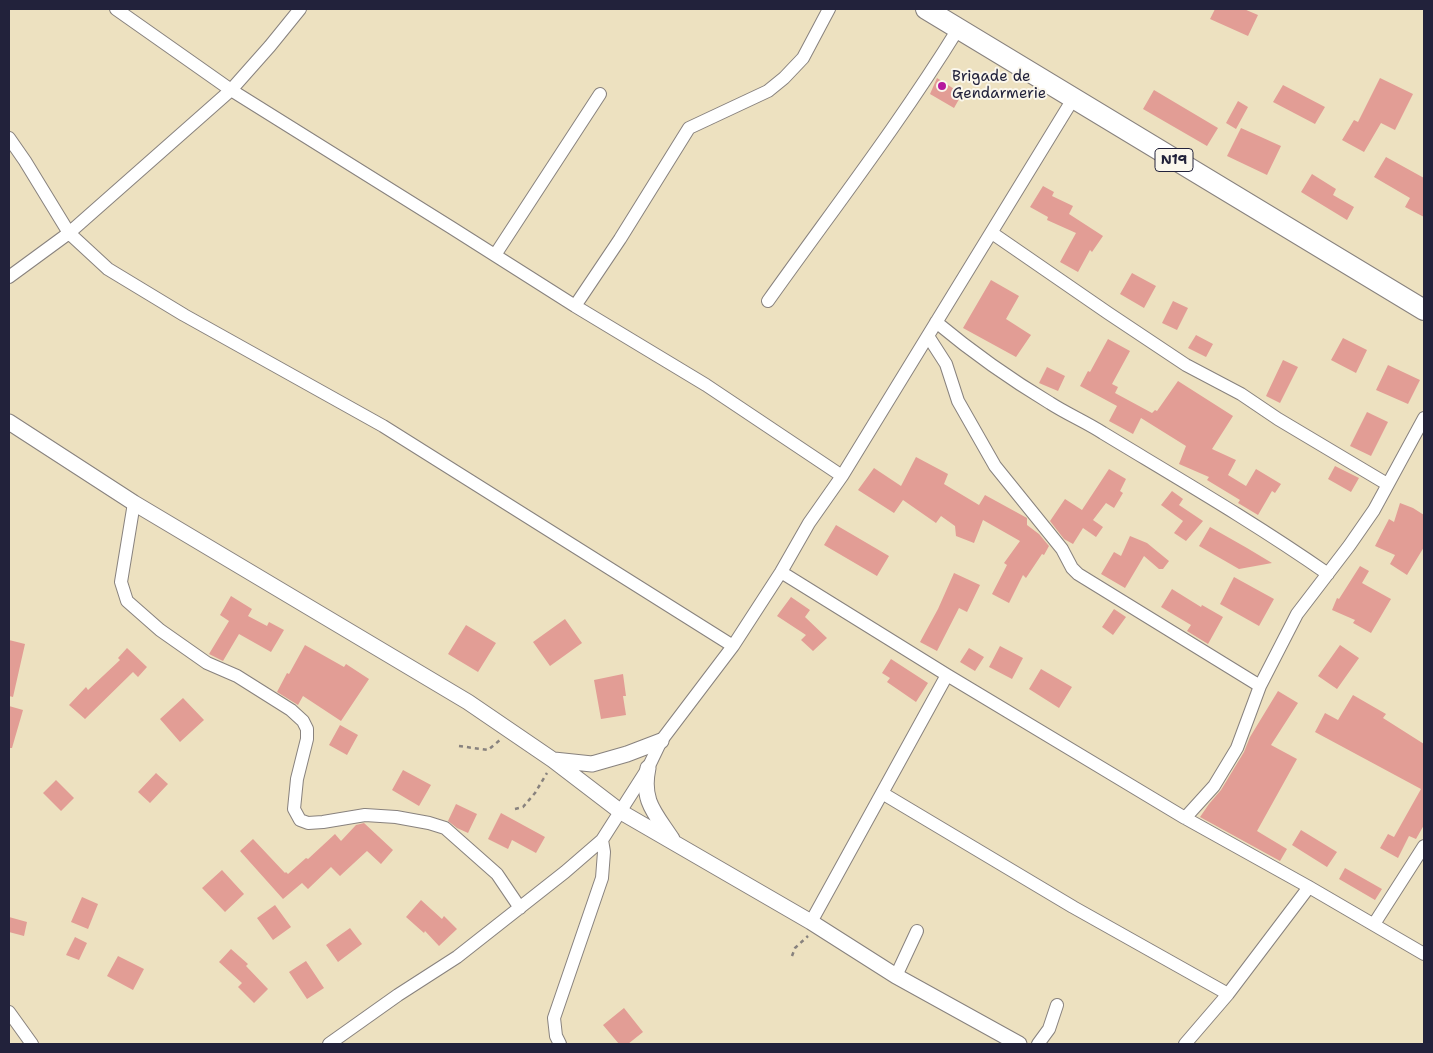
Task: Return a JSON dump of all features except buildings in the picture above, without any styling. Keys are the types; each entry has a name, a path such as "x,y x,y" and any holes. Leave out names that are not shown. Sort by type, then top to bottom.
{"highway":[{"name":"N19","path":"926,9 1424,310"}],"street":[{"path":"9,277 69,233 231,90 300,9"},
{"path":"575,306 690,128 768,91 784,78 803,58 829,9"},
{"path":"122,10 231,90 575,306 706,385 842,476"},
{"path":"768,301 889,132 958,29"},
{"path":"495,255 600,94"},
{"path":"329,1044 398,995 457,957 602,840 648,768 661,741 733,646 782,572 809,523 842,476 1074,99"},
{"path":"9,138 69,233 108,269 383,426 733,646"},
{"path":"992,233 1186,365 1241,394 1278,419 1387,484"},
{"path":"936,322 967,347 1022,386 1101,431 1265,532 1328,574"},
{"path":"928,336 946,364 958,401 995,466 1062,549 1072,568 1078,574 1260,686"},
{"path":"1185,818 1214,786 1237,748 1260,686 1297,614 1374,510 1424,418"},
{"path":"9,422 134,503 468,702 554,760 621,812 814,924 1002,1040 1019,1044"},
{"path":"134,503 121,582 127,600 160,630 207,663 237,676 291,710 303,721 307,729 307,739 297,779 294,809 300,820 308,823 323,822 365,815 404,818 445,828 497,874 520,908"},
{"path":"782,572 947,675 1185,818 1424,954"},
{"path":"814,924 882,793 947,675"},
{"path":"554,760 592,764 627,754 661,741"},
{"path":"648,768 646,792 650,806 675,842"},
{"path":"882,793 1074,907 1228,994"},
{"path":"560,1044 556,1036 554,1018 602,878 604,852 602,840"},
{"path":"1374,924 1424,846"},
{"path":"1184,1044 1228,994 1308,887"},
{"path":"896,976 917,931"},
{"path":"1038,1044 1049,1029 1057,1005"},
{"path":"9,1012 32,1044"}],"path":[{"path":"459,746 488,750 510,731"},
{"path":"516,809 523,807 535,793 554,760"},
{"path":"792,956 795,948 814,924"}],"place":[{"name":"Brigade de Gendarmerie","path":"942,86"}]}
